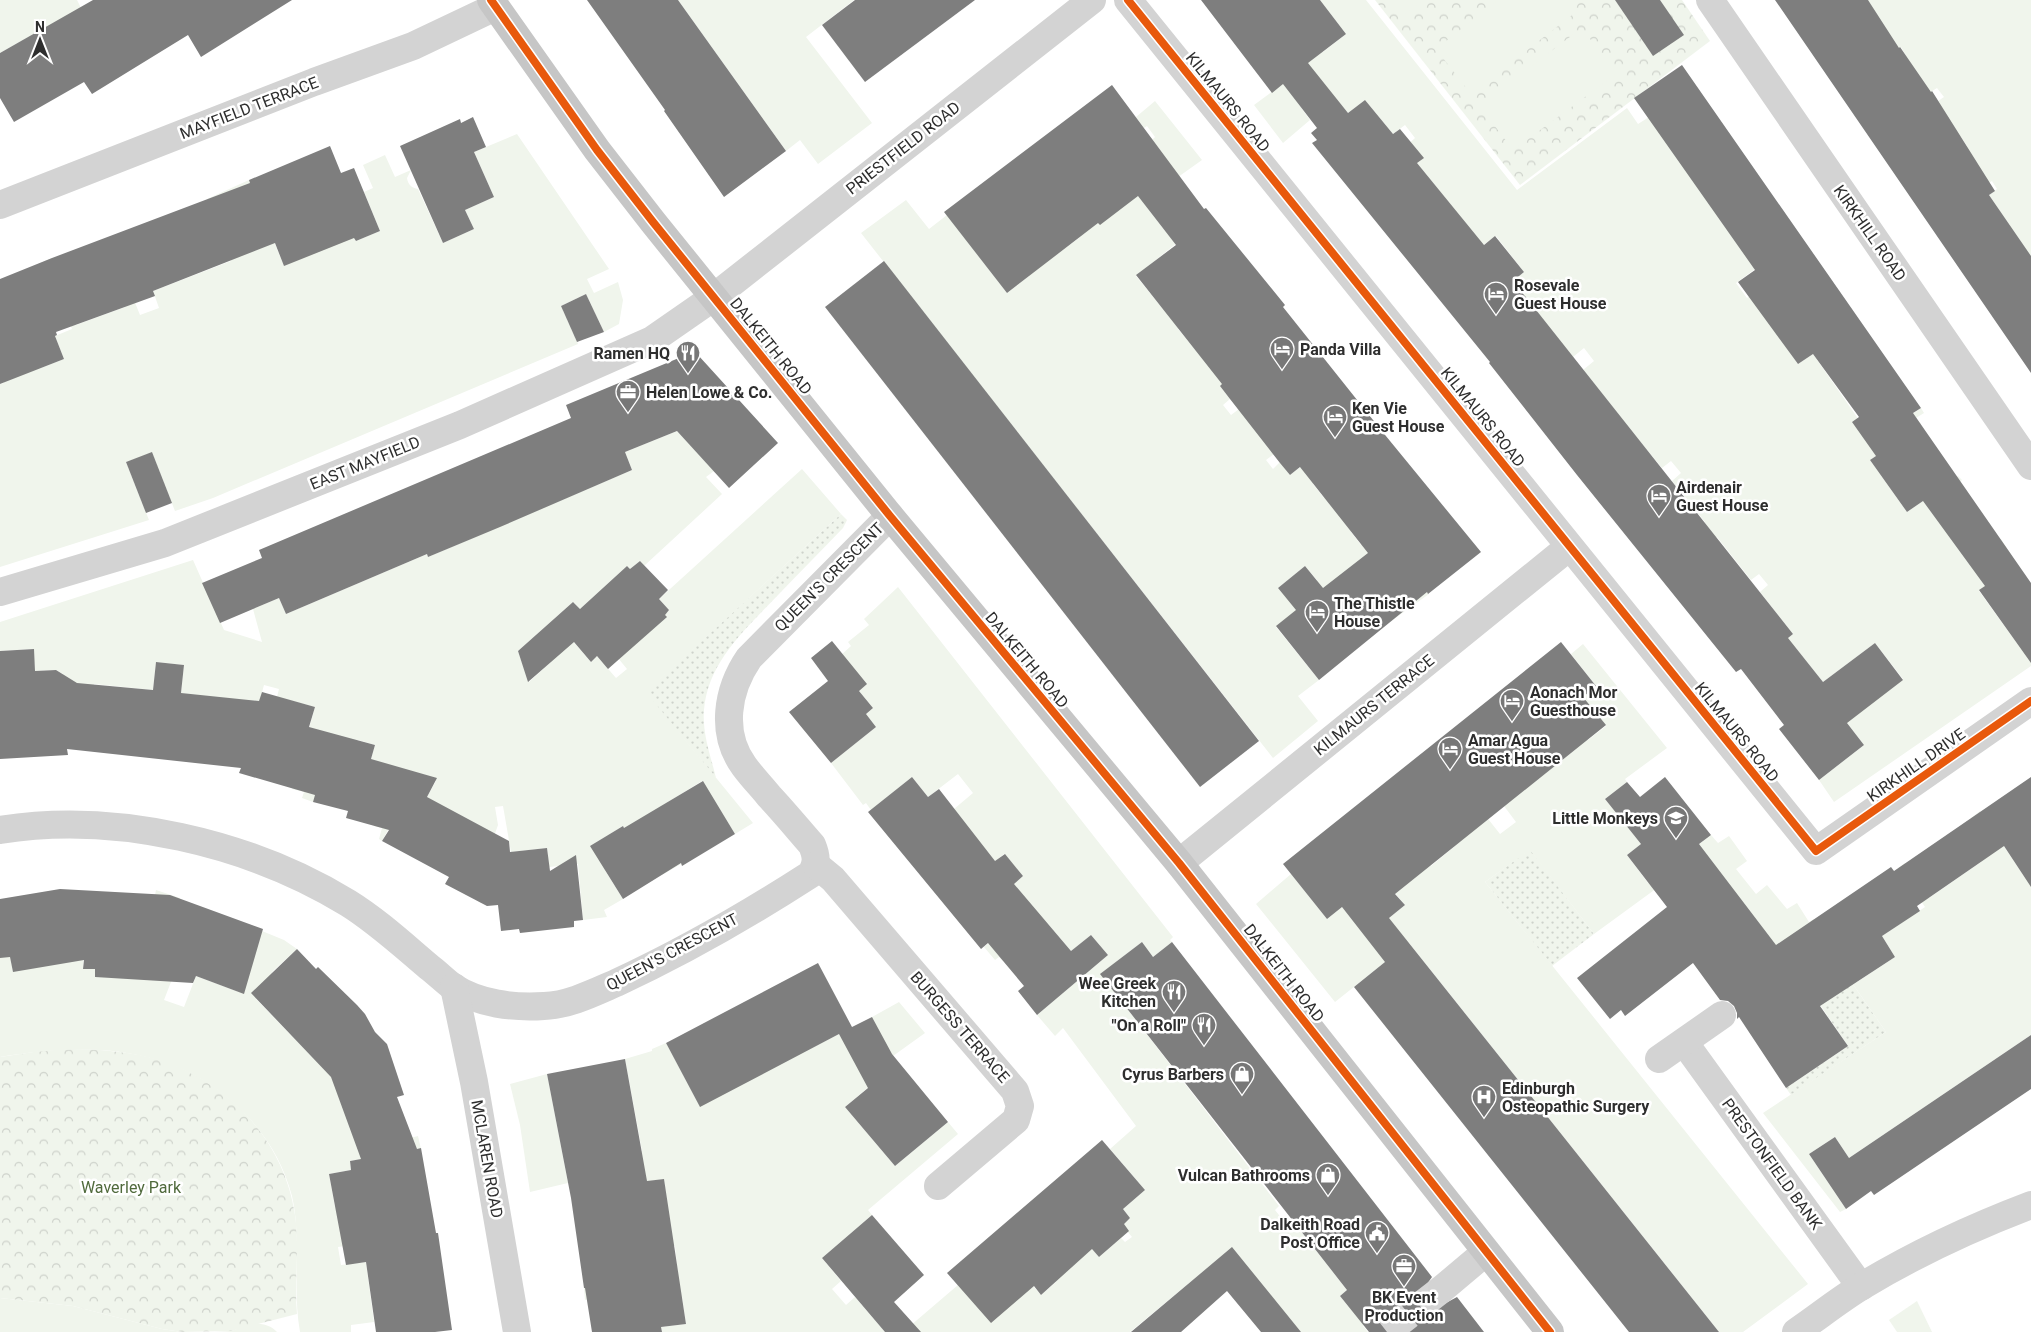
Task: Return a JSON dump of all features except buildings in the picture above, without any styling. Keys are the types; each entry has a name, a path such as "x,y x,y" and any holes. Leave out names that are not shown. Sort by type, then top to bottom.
{"main road":[{"name":"DALKEITH ROAD","path":"493,4 597,150 714,297 890,516 1179,863 1550,1332"}],"street":[{"name":"PRIESTFIELD ROAD","path":"714,297 1092,0"},
{"name":"KILMAURS ROAD","path":"1128,0 1816,851"},
{"name":"KIRKHILL ROAD","path":"1710,0 2031,466"},
{"name":"MAYFIELD TERRACE","path":"0,205 314,82 406,49 493,4"},
{"name":"EAST MAYFIELD","path":"0,592 165,543 460,425 652,340 714,297"},
{"name":"QUEEN'S CRESCENT","path":"0,830 80,825 117,828 185,838 244,855 316,885 372,919 454,988 482,1000 522,1007 564,1003 585,996 648,968 811,874 816,865 816,855 812,845 743,766 735,749 730,725 731,693 735,681 749,658 890,516"},
{"name":"KILMAURS TERRACE","path":"1179,863 1569,547"},
{"name":"KIRKHILL DRIVE","path":"1816,851 2031,701"},
{"name":"BURGESS TERRACE","path":"816,865 833,880 1015,1091 1020,1106 1016,1120 938,1186"},
{"name":"MCLAREN ROAD","path":"454,988 474,1082 517,1332"},
{"path":"1659,1059 1722,1015"},
{"name":"PRESTONFIELD BANK","path":"1684,1042 1861,1287"},
{"path":"1796,1332 1861,1287 1952,1238 2031,1205"},
{"path":"1442,1289 1486,1252"}],"green space":[{"path":"0,0 77,0 81,8 0,53"},
{"path":"678,0 854,0 806,37 872,123 818,164 800,140 786,151"},
{"path":"1320,0 1366,0 1517,190 1627,108 1638,124 1649,117 1755,269 1736,283 1747,298 1765,284 1780,339 1798,364 1813,354 1873,440 1921,408 1924,413 1916,418 1921,424 1870,460 1907,512 1958,476 1962,480 1960,482 1967,562 2001,539 2017,564 1979,591 2019,646 2031,638 2031,666 1834,802 1819,780 1864,745 1834,706 1887,692 1903,679 1875,643 1823,682 1795,647 1763,671 1767,654 1793,634 1760,592 1768,585 1759,574 1751,580 1717,537 1691,559 1680,543 1705,522 1672,481 1681,473 1671,461 1662,468 1628,427 1589,432 1616,411 1583,370 1594,361 1584,348 1573,357 1512,281 1524,272 1496,236 1483,245 1417,163 1423,158 1404,148 1415,138 1405,125 1393,134 1365,100 1348,113 1337,100 1297,102 1310,120 1283,143 1254,105 1295,75 1306,30 1323,52 1346,34"},
{"path":"1375,0 1682,0 1710,41 1520,185"},
{"path":"1390,0 1424,0 1402,16"},
{"path":"1498,0 1560,0 1572,15 1471,94 1436,49"},
{"path":"1854,0 2031,0 2031,257 1989,195 1997,189 1992,181 1983,186 1958,152 1967,146 1961,137 1952,143 1928,108 1944,97 1937,88 1921,98 1896,63 1906,56 1901,47 1891,54"},
{"path":"1582,28 1616,74 1513,150 1479,105"},
{"path":"1155,101 1202,160 1143,202 1165,231 1182,218 1178,242 1136,276 1163,309 1183,294 1199,313 1178,329 1204,360 1264,352 1220,386 1230,399 1223,405 1231,415 1239,409 1274,454 1266,460 1273,469 1280,462 1290,475 1333,442 1313,484 1324,498 1332,491 1358,526 1351,532 1361,545 1378,531 1429,594 1387,624 1321,590 1317,586 1317,580 1305,566 1278,588 1300,608 1276,627 1319,680 1298,696 1318,721 1273,758 861,233 906,200 929,229 947,215 1007,293 1029,276 1020,264 1036,230 1056,255 1079,238 1019,159 1152,140 1155,137 1147,126 1144,128 1136,117"},
{"path":"517,134 609,269 587,279 594,293 618,282 623,300 619,324 604,332 586,294 561,306 578,344 213,498 175,511 152,453 126,462 149,520 0,567 0,384 4,383 0,370 32,344 41,368 64,359 55,336 72,329 45,261 52,258 76,325 125,307 101,240 109,238 140,315 159,308 153,291 231,261 207,199 249,180 284,266 348,222 356,241 380,231 364,192 373,188 363,165 385,155 395,177 411,170 407,178 408,183 418,189 443,243 474,229 465,210 494,197 474,152"},
{"path":"677,431 714,471 706,477 722,494 644,566 640,561 630,569 627,566 580,609 573,602 518,651 529,682 552,661 539,646 572,640 591,662 597,656 616,678 627,669 618,658 669,610 659,599 802,469 841,514 646,692 753,823 735,834 702,781 668,802 681,822 663,834 681,864 662,875 639,852 623,826 597,842 606,872 623,899 604,910 607,917 583,920 578,864 549,867 547,848 511,852 503,806 495,807 498,825 484,865 481,903 478,901 427,797 436,781 423,774 415,781 382,841 379,839 382,828 374,826 371,759 375,745 358,740 313,802 302,798 304,792 292,789 315,707 277,697 279,689 264,685 256,714 181,693 184,665 156,662 153,690 94,684 93,724 64,689 63,674 56,670 35,671 33,649 0,651 0,622 193,560 224,630 262,642 253,609 279,598 286,614 427,554 428,557 632,470 625,452"},
{"path":"841,514 847,520 843,528 742,633 731,646 713,676 707,692 704,727 716,778 645,692"},
{"path":"898,587 1173,937 1170,940 1172,942 1153,957 1142,942 1117,961 1112,989 1279,1206 1275,1210 1290,1229 1296,1225 1347,1290 1340,1296 1348,1306 1355,1302 1370,1321 1363,1326 1368,1332 1301,1332 1228,1251 1130,1332 903,1332 958,1285 1033,1286 1041,1295 1056,1282 1044,1193 1099,1257 1121,1238 1125,1242 1132,1237 1122,1225 1130,1218 1123,1209 1145,1190 1110,1149 1136,1126 1063,1028 1055,1036 1037,1015 1108,955 1091,935 1071,951 1048,924 1003,961 999,957 995,960 984,947 1028,910 1009,888 1023,876 1004,854 946,902 954,809 973,793 958,774 928,797 912,777 871,810 866,803 863,805 831,763 876,727 866,714 873,708 859,691 840,656 851,646 848,642 869,625 864,619"},
{"path":"1583,644 1667,748 1625,779 1627,782 1605,799 1641,844 1627,855 1648,883 1711,835 1718,843 1729,836 1747,861 1736,869 1756,894 1767,885 1787,909 1797,903 1809,922 1814,919 1857,982 1895,957 1882,936 1925,907 1898,868 1905,863 1929,898 1981,862 1985,838 1971,818 1980,811 2024,876 2031,872 2031,1035 1849,1158 1835,1137 1809,1154 1846,1209 1840,1212 1763,1113 1886,1032 1821,938 1761,977 1705,853 1594,934 1530,850 1485,882 1808,1284 1743,1332 1719,1332 1409,943 1335,1002 1256,904 1291,874 1327,919 1342,907 1366,937 1405,905 1381,876 1419,852 1431,866 1454,847 1466,791 1500,834 1516,822 1504,806 1576,749 1565,711 1588,740 1606,726 1583,697 1596,686 1571,654"},
{"path":"1530,849 1594,934 1552,966 1485,882"},
{"path":"156,890 180,898 157,961 176,969 164,1000 184,1007 196,976 239,992 262,931 284,940 297,949 273,971 256,999 324,1069 345,1049 335,1085 402,1140 418,1136 421,1149 350,1161 351,1170 329,1174 335,1207 435,1233 338,1247 341,1265 366,1262 374,1322 351,1325 351,1332 300,1332 297,1298 295,1213 289,1185 275,1154 263,1136 249,1118 222,1094 194,1075 164,1062 134,1054 101,1050 68,1050 0,1057 0,957 10,956 13,971 86,924 83,968 95,969 155,895"},
{"path":"1821,938 1886,1032 1791,1095 1786,1088 1848,1046 1789,959"},
{"path":"899,1002 925,1033 893,1056 898,1062 845,1107 895,1166 948,1122 958,1134 868,1210 872,1215 822,1258 841,1281 832,1289 846,1305 855,1297 885,1332 662,1332 661,1327 686,1324 682,1297 609,1294 585,1300 584,1288 678,1275 675,1246 652,1248 667,1203 664,1179 570,1192 615,1155 642,1151 625,1059 652,1051 652,1049 666,1043 700,1106 770,1011 794,1057 839,1034 886,1045 872,1017"},
{"name":"Waverley Park","path":"70,1049 106,1050 164,1061 206,1081 243,1111 272,1149 290,1192 295,1215 297,1240 297,1314 231,1331 182,1332 162,1329 73,1306 0,1298 0,1057"},
{"path":"547,1074 568,1183 530,1192 520,1125 510,1084"},
{"path":"0,1298 73,1306 162,1329 182,1332 0,1332"},
{"path":"1917,1301 1932,1332 1897,1332 1889,1320"},
{"path":"252,1324 266,1325 277,1332 214,1332 231,1331"}],"tunnel":[{"path":"1387,1332 1442,1289"}],"cycle path":[{"path":"491,0 597,150 653,222 890,516 1179,863 1550,1332"},
{"path":"1128,0 1816,851 2031,701"}],"place":[{"name":"Rosevale Guest House","path":"1496,315"},
{"name":"Panda Villa","path":"1282,370"},
{"name":"Ramen HQ","path":"688,374"},
{"name":"Helen Lowe & Co.","path":"628,413"},
{"name":"Ken Vie Guest House","path":"1335,438"},
{"name":"Airdenair Guest House","path":"1659,517"},
{"name":"The Thistle House","path":"1317,633"},
{"name":"Aonach Mor Guesthouse","path":"1512,722"},
{"name":"Amar Agua Guest House","path":"1450,770"},
{"name":"Little Monkeys","path":"1676,839"},
{"name":"Wee Greek Kitchen","path":"1174,1013"},
{"name":"\"On a Roll\"","path":"1204,1046"},
{"name":"Cyrus Barbers","path":"1242,1095"},
{"name":"Edinburgh Osteopathic Surgery","path":"1484,1118"},
{"name":"Vulcan Bathrooms","path":"1328,1196"},
{"name":"Dalkeith Road Post Office","path":"1377,1254"},
{"name":"BK Event Production","path":"1404,1287"}]}
